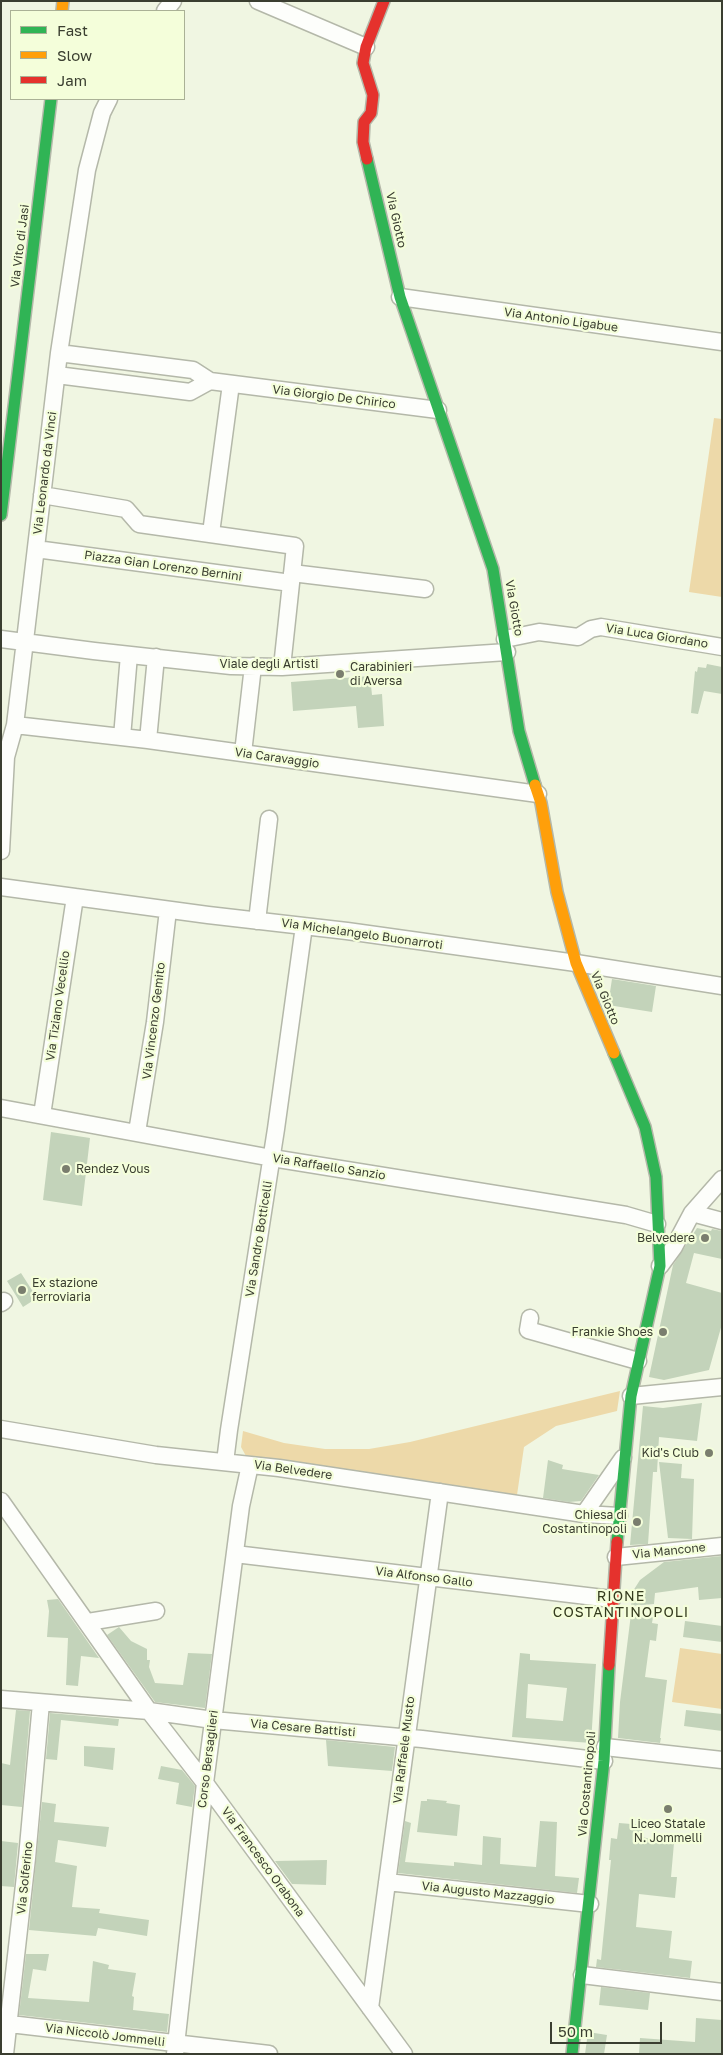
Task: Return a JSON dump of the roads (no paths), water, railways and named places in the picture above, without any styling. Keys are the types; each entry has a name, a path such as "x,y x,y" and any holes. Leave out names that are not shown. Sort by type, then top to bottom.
{"street":[{"path":"258,1 366,47"},
{"name":"Via Giotto","path":"384,1 366,47 363,63 374,95 371,113 364,122 363,142 400,297 493,569 519,731 538,794 557,892 576,963 645,1127 656,1177 657,1224"},
{"name":"Via Vito di Jasi","path":"1,515 52,100"},
{"name":"Via Leonardo da Vinci","path":"1,851 6,757 15,725 59,353 87,170 100,121 109,100"},
{"name":"Via Antonio Ligabue","path":"400,297 722,342"},
{"name":"Via Giorgio De Chirico","path":"59,353 193,370 210,381 438,410"},
{"path":"57,375 190,392 210,381"},
{"path":"211,533 231,384"},
{"path":"42,495 126,509 139,524 295,546 282,666"},
{"name":"Piazza Gian Lorenzo Bernini","path":"36,548 291,578 425,589"},
{"name":"Via Luca Giordano","path":"506,646 539,632 578,637 591,628 601,627 722,647"},
{"name":"Viale degli Artisti","path":"1,639 231,666 282,666 506,646"},
{"path":"122,737 129,655"},
{"path":"148,740 156,657"},
{"path":"243,753 253,666"},
{"name":"Via Caravaggio","path":"15,725 148,740 538,794"},
{"path":"257,921 268,819"},
{"name":"Via Michelangelo Buonarroti","path":"1,887 576,963 722,986"},
{"name":"Via Tiziano Vecellio","path":"42,1116 75,897"},
{"name":"Via Vincenzo Gemito","path":"137,1132 155,1022 168,910"},
{"name":"Via Sandro Botticelli","path":"225,1462 272,1158 304,926"},
{"name":"Via Raffaello Sanzio","path":"1,1108 272,1158 626,1215 657,1224"},
{"path":"660,1266 674,1246 692,1213 722,1179"},
{"path":"692,1213 722,1221"},
{"path":"619,1516 631,1396 660,1266 660,1244 657,1224"},
{"path":"530,1318 528,1330 638,1362"},
{"path":"631,1396 722,1387"},
{"name":"Via Belvedere","path":"1,1429 156,1455 250,1465 584,1514 619,1516"},
{"path":"584,1514 624,1458"},
{"name":"Corso Bersaglieri","path":"176,2048 204,1783 223,1657 242,1506 250,1465"},
{"name":"Via Raffaele Musto","path":"370,2008 440,1492"},
{"name":"Via Francesco Orabona","path":"1,1500 149,1711 404,2054"},
{"name":"Via Costantinopoli","path":"572,2054 590,1904 604,1754 612,1599 619,1516"},
{"name":"Via Mancone","path":"616,1557 666,1550 722,1546"},
{"name":"Via Alfonso Gallo","path":"236,1554 612,1599"},
{"path":"88,1622 156,1611"},
{"name":"Via Cesare Battisti","path":"1,1699 149,1711 213,1720 406,1738 604,1754 722,1760"},
{"name":"Via Solferino","path":"5,2054 5,2023 31,1820 41,1702"},
{"name":"Via Augusto Mazzaggio","path":"387,1882 590,1904"},
{"path":"582,1975 719,1998"},
{"name":"Via Niccolò Jommelli","path":"5,2023 176,2048 269,2054"}],"place":[{"name":"Carabinieri di Aversa","path":"340,674"},
{"name":"Rendez Vous","path":"66,1169"},
{"name":"Belvedere","path":"705,1238"},
{"name":"Ex stazione ferroviaria","path":"22,1290"},
{"name":"Frankie Shoes","path":"663,1332"},
{"name":"Kid's Club","path":"709,1453"},
{"name":"Chiesa di Costantinopoli","path":"637,1522"},
{"name":"Liceo Statale N. Jommelli","path":"668,1809"}],"district":[{"name":"RIONE COSTANTINOPOLI","path":"621,1605"}]}
